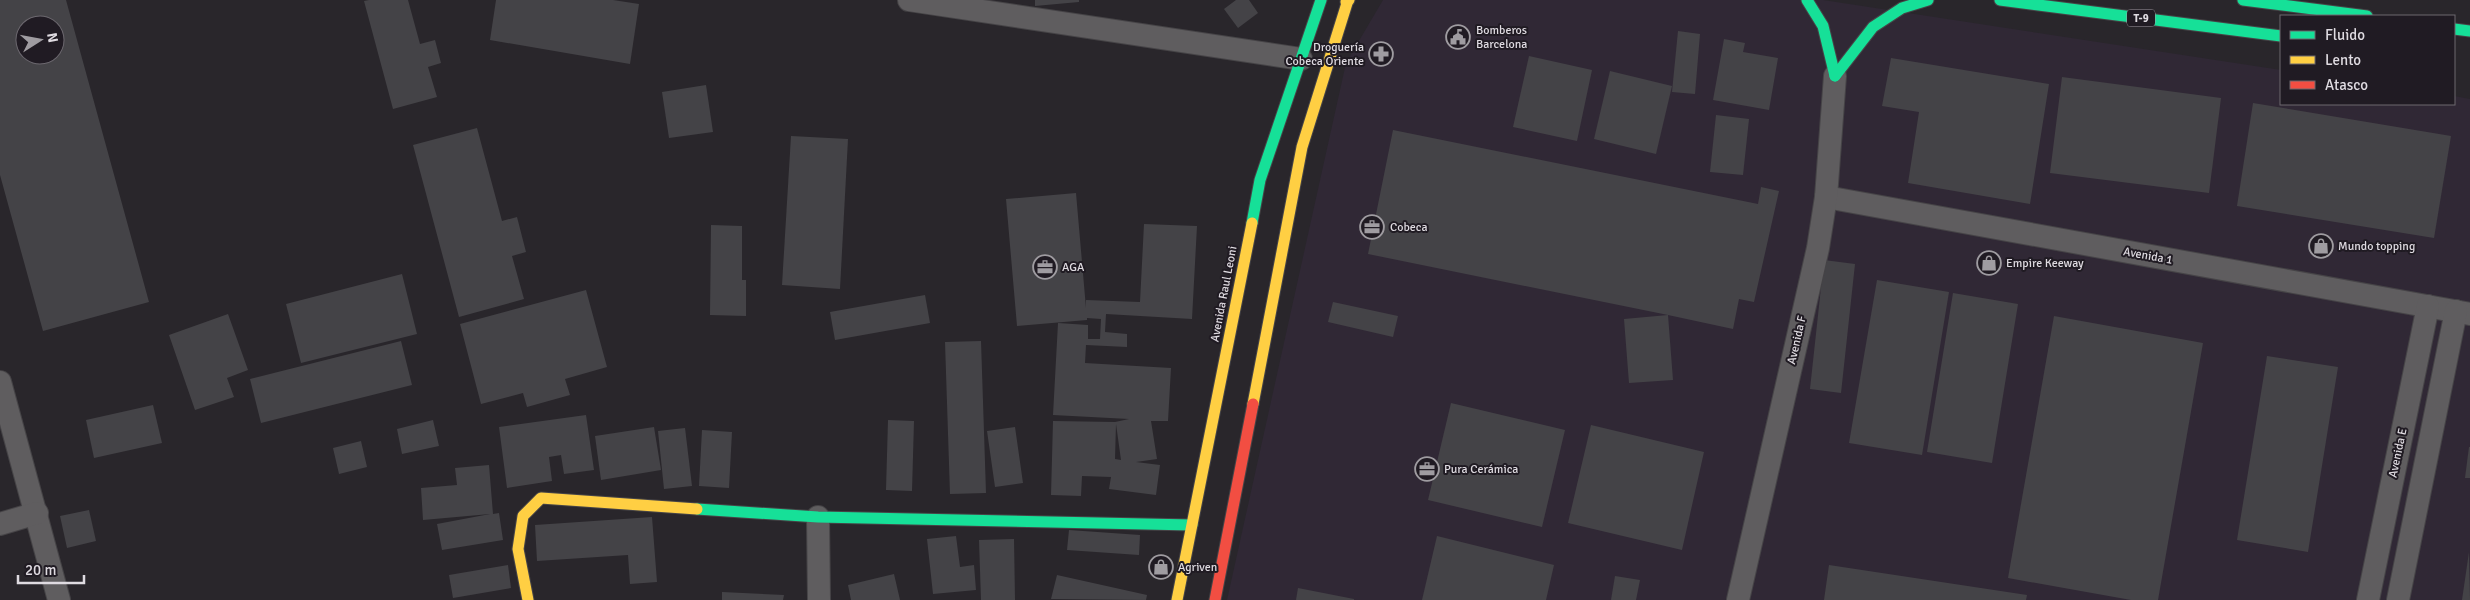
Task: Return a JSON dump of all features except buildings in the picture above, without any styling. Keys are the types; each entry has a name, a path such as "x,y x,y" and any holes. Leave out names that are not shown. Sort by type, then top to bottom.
{"main road":[{"name":"Avenida Raul Leoni","path":"1177,600 1260,180 1321,0"},
{"path":"1807,0 1823,26 1835,76"},
{"path":"1835,76 1873,27 1902,8 1928,0"},
{"name":"T-9","path":"2000,0 2280,36"},
{"path":"2243,0 2360,15"},
{"path":"1215,600 1302,147 1348,1"},
{"path":"2455,29 2470,32"},
{"path":"528,600 518,549 523,516 541,498 818,517 1192,526"}],"street":[{"path":"909,0 1302,58"},
{"name":"Avenida F","path":"1738,600 1818,248 1826,197 1835,76"},
{"name":"Avenida 1","path":"1826,197 2463,312"},
{"name":"Avenida E","path":"2368,600 2428,306"},
{"path":"2398,600 2463,312"},
{"path":"0,382 58,600"},
{"path":"0,524 36,513"},
{"path":"818,517 819,600"}],"shaded area":[{"path":"1383,0 1823,0 2280,70 2280,105 2455,105 2455,96 2470,99 2470,600 1227,600 1346,63"}],"traffic: fast":[{"path":"1252,223 1260,180 1321,0"},
{"path":"1807,0 1823,26 1835,76"},
{"path":"1835,76 1873,27 1902,8 1928,0"},
{"path":"2000,0 2280,36"},
{"path":"2243,0 2359,15"},
{"path":"2455,29 2470,31"},
{"path":"697,509 818,517 1192,525"}],"traffic: slow":[{"path":"1253,404 1302,147 1348,0"},
{"path":"1177,600 1252,223"},
{"path":"528,600 518,549 523,516 541,498 697,509"}],"traffic: jam":[{"path":"1215,600 1253,404"}],"place":[{"name":"Bomberos Barcelona","path":"1458,37"},
{"name":"Droguería Cobeca Oriente","path":"1381,54"},
{"name":"Cobeca","path":"1372,227"},
{"name":"Mundo topping","path":"2321,246"},
{"name":"Empire Keeway","path":"1989,263"},
{"name":"AGA","path":"1045,267"},
{"name":"Pura Cerámica","path":"1427,469"},
{"name":"Agriven","path":"1161,567"}]}
